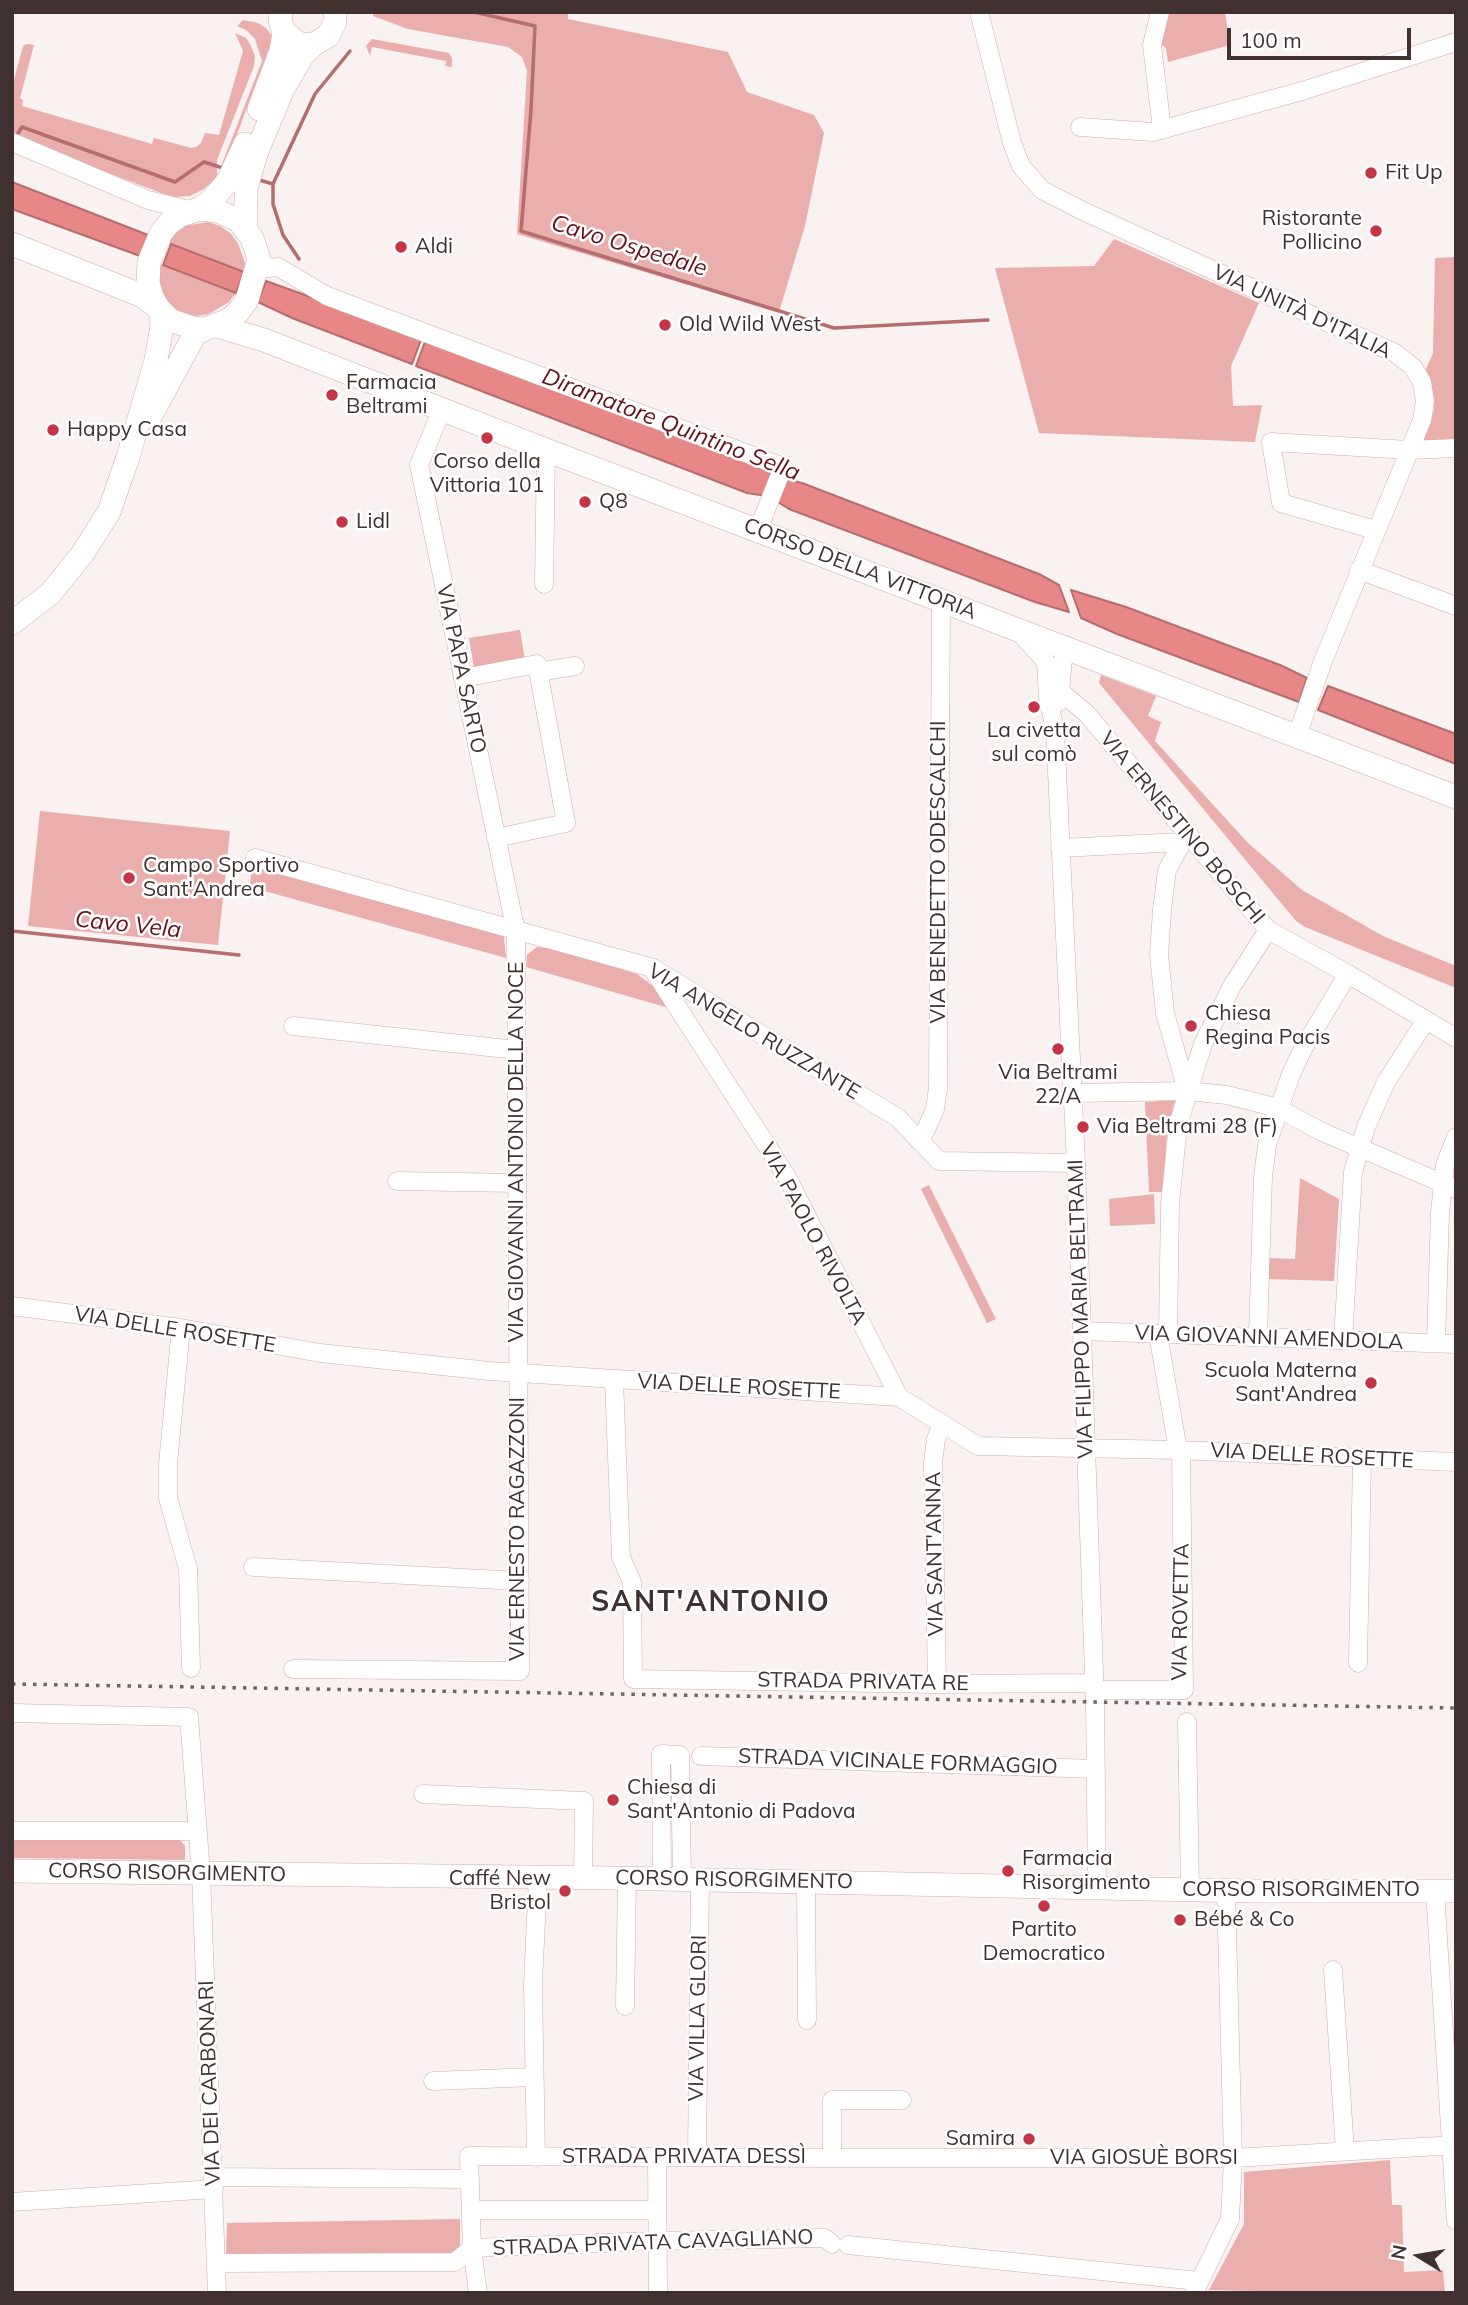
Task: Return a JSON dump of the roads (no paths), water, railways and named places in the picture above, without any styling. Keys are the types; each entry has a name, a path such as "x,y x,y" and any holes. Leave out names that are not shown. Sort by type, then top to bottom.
{"main road":[{"path":"12,623 50,594 83,553 109,512 156,360 162,326 160,310 148,283 149,265 160,236 170,222 196,210 241,175 282,89 303,55 332,30 335,12"},
{"path":"282,22 298,43 314,44"},
{"path":"246,228 241,175 281,51 282,22"},
{"path":"128,457 195,334 239,311 247,300 257,273 259,259 246,228 229,214 196,210"},
{"path":"12,244 143,296 181,325 211,328"},
{"path":"99,278 123,276 149,265"},
{"path":"247,300 248,313 264,340"},
{"name":"CORSO DELLA VITTORIA","path":"211,328 264,340 1016,629 1055,652 1297,736 1456,797"},
{"name":"CORSO RISORGIMENTO","path":"12,1871 627,1878 1190,1890 1445,1891"}],"street":[{"name":"VIA UNITÀ D'ITALIA","path":"979,12 1012,144 1021,166 1042,190 1395,354 1413,367 1422,382 1425,401 1422,420 1359,570 1297,736"},
{"path":"1160,12 1152,45 1162,130"},
{"path":"1080,127 1153,132 1162,130 1302,91 1456,42"},
{"path":"13,146 149,200 196,210"},
{"path":"13,146 146,206 152,213 160,236"},
{"path":"257,273 278,267 327,296 781,472 758,530"},
{"name":"VIA PAPA SARTO","path":"442,409 419,465 516,932"},
{"path":"1375,530 1281,503 1271,442 1409,450 1456,448"},
{"path":"544,584 546,450"},
{"path":"1359,570 1456,606"},
{"name":"VIA BENEDETTO ODESCALCHI","path":"918,1140 932,1116 938,1088 941,600"},
{"name":"VIA FILIPPO MARIA BELTRAMI","path":"1055,652 1061,692 1055,730"},
{"name":"VIA FILIPPO MARIA BELTRAMI","path":"1055,652 1048,696 1055,730 1076,1163 1094,1686 1097,1888"},
{"path":"463,678 537,664 566,823 496,838"},
{"path":"538,672 575,666"},
{"name":"VIA ERNESTINO BOSCHI","path":"1061,692 1087,714 1184,838 1268,930 1456,1038"},
{"path":"1060,848 1184,838"},
{"path":"1184,838 1167,870 1159,955 1165,1013 1187,1091"},
{"name":"VIA ANGELO RUZZANTE","path":"256,858 653,968 898,1118 939,1161 1076,1163"},
{"path":"1179,1450 1163,1334 1170,1204 1178,1125 1202,1044 1232,986 1268,930"},
{"name":"VIA GIOVANNI ANTONIO DELLA NOCE","path":"516,932 519,1373"},
{"name":"VIA PAOLO RIVOLTA","path":"653,968 787,1177 899,1397"},
{"path":"1258,1336 1263,1177 1267,1145 1278,1108 1305,1045 1348,974"},
{"path":"1343,1340 1353,1172 1366,1127 1385,1082 1426,1020"},
{"path":"293,1026 517,1050"},
{"path":"1073,1093 1187,1091 1227,1095 1278,1108 1320,1130 1449,1187"},
{"path":"1436,1343 1440,1213 1449,1187 1446,1166 1456,1137"},
{"path":"397,1181 517,1183"},
{"name":"VIA DELLE ROSETTE","path":"12,1306 181,1328 320,1353 519,1373 899,1397 978,1446 1179,1450 1456,1462"},
{"path":"181,1328 168,1464 168,1498 188,1569 191,1668"},
{"name":"VIA GIOVANNI AMENDOLA","path":"1082,1331 1456,1344"},
{"name":"VIA ERNESTO RAGAZZONI","path":"293,1669 520,1671 519,1373"},
{"name":"STRADA PRIVATA RE","path":"614,1380 621,1557 632,1582 633,1679 1094,1686"},
{"name":"VIA SANT'ANNA","path":"937,1684 933,1463 936,1439 942,1424"},
{"name":"VIA ROVETTA","path":"1094,1686 1184,1690 1179,1450"},
{"path":"1359,1663 1362,1458"},
{"path":"253,1567 520,1581"},
{"name":"VIA DEI CARBONARI","path":"12,1713 189,1717 201,1874 218,2293"},
{"path":"1187,1722 1190,1890"},
{"path":"661,1754 680,1755 681,1879 661,1754"},
{"name":"STRADA VICINALE FORMAGGIO","path":"701,1756 1096,1769"},
{"path":"423,1794 584,1801 583,1878"},
{"path":"12,1831 198,1831"},
{"path":"536,2157 533,1984 538,1877"},
{"path":"625,2006 627,1878"},
{"name":"VIA VILLA GLORI","path":"681,1879 697,2157"},
{"path":"806,1882 807,2020"},
{"path":"1196,2287 1230,2219 1233,2158 1226,1890"},
{"path":"1445,1891 1456,2221"},
{"path":"1333,1970 1345,2151"},
{"path":"433,2081 534,2077"},
{"name":"STRADA PRIVATA DESSÌ","path":"470,2179 468,2156 832,2158 832,2100 901,2100"},
{"name":"VIA GIOSUÈ BORSI","path":"832,2158 1233,2158 1453,2145"},
{"path":"657,2157 658,2293"},
{"path":"12,2202 214,2183 470,2179 472,2248 478,2293"},
{"path":"471,2210 657,2210"},
{"name":"STRADA PRIVATA CAVAGLIANO","path":"472,2248 825,2238 840,2245 1196,2287"},
{"path":"216,2263 455,2262 472,2248"}],"waterway":[{"name":"Cavo Ospedale","path":"474,12 535,26 521,231 834,328 988,320"},
{"name":"Cavo Ospedale","path":"299,259 283,235 273,204 273,184 315,94 350,51"},
{"name":"Cavo Ospedale","path":"15,138 22,127 175,182 204,162 226,169"},
{"name":"Cavo Ospedale","path":"256,179 273,184"},
{"name":"Cavo Vela","path":"12,931 239,955"}],"railway":[{"path":"12,1684 1456,1708"}],"place":[{"name":"Fit Up","path":"1371,173"},
{"name":"Ristorante Pollicino","path":"1376,231"},
{"name":"Aldi","path":"401,247"},
{"name":"Old Wild West","path":"665,325"},
{"name":"Farmacia Beltrami","path":"332,395"},
{"name":"Happy Casa","path":"53,430"},
{"name":"Corso della Vittoria 101","path":"487,438"},
{"name":"Q8","path":"585,502"},
{"name":"Lidl","path":"342,522"},
{"name":"La civetta sul comò","path":"1034,707"},
{"name":"Campo Sportivo Sant'Andrea","path":"129,878"},
{"name":"Chiesa Regina Pacis","path":"1191,1026"},
{"name":"Via Beltrami 22/A","path":"1058,1049"},
{"name":"Via Beltrami 28 (F)","path":"1083,1127"},
{"name":"Scuola Materna Sant'Andrea","path":"1371,1383"},
{"name":"Chiesa di Sant'Antonio di Padova","path":"613,1800"},
{"name":"Farmacia Risorgimento","path":"1008,1871"},
{"name":"Caffé New Bristol","path":"565,1891"},
{"name":"Partito Democratico","path":"1044,1906"},
{"name":"Bébé & Co","path":"1180,1920"},
{"name":"Samira","path":"1029,2139"}],"district":[{"name":"SANT'ANTONIO","path":"711,1603"}],"water label":[{"name":"Diramatore Quintino Sella","path":"671,425"}]}
